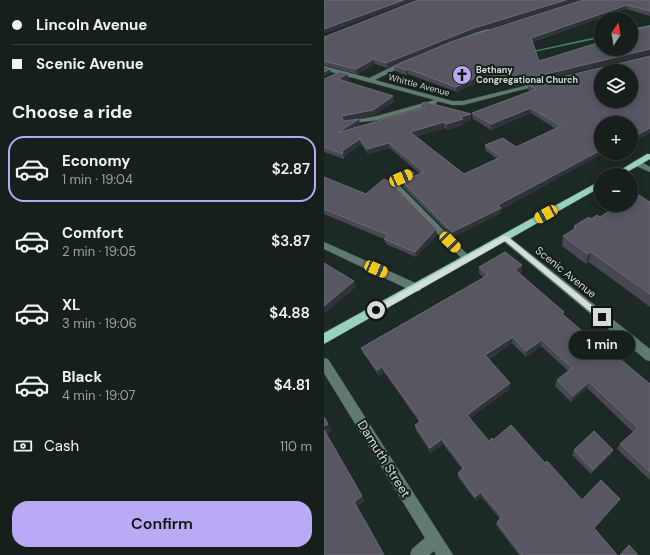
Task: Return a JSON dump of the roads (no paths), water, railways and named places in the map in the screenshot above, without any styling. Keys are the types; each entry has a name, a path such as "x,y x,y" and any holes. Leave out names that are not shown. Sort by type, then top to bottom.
{"main road":[{"path":"628,168 650,156"},
{"path":"324,339 594,188"}],"street":[{"path":"448,43 494,29"},
{"path":"368,81 437,47"},
{"name":"Whittle Avenue","path":"324,68 452,104 463,103 547,83"},
{"path":"333,76 339,73"},
{"path":"347,123 378,118 439,100"},
{"path":"637,163 650,170"},
{"path":"411,173 392,182 467,259"},
{"name":"Scenic Avenue","path":"505,238 650,356"},
{"path":"324,245 416,288"},
{"name":"Damuth Street","path":"324,363 445,555"},
{"path":"418,555 434,539"}],"waterway":[{"path":"638,29 650,26"},
{"path":"529,52 594,38"}],"place":[{"name":"Bethany Congregational Church","path":"462,75"}]}
